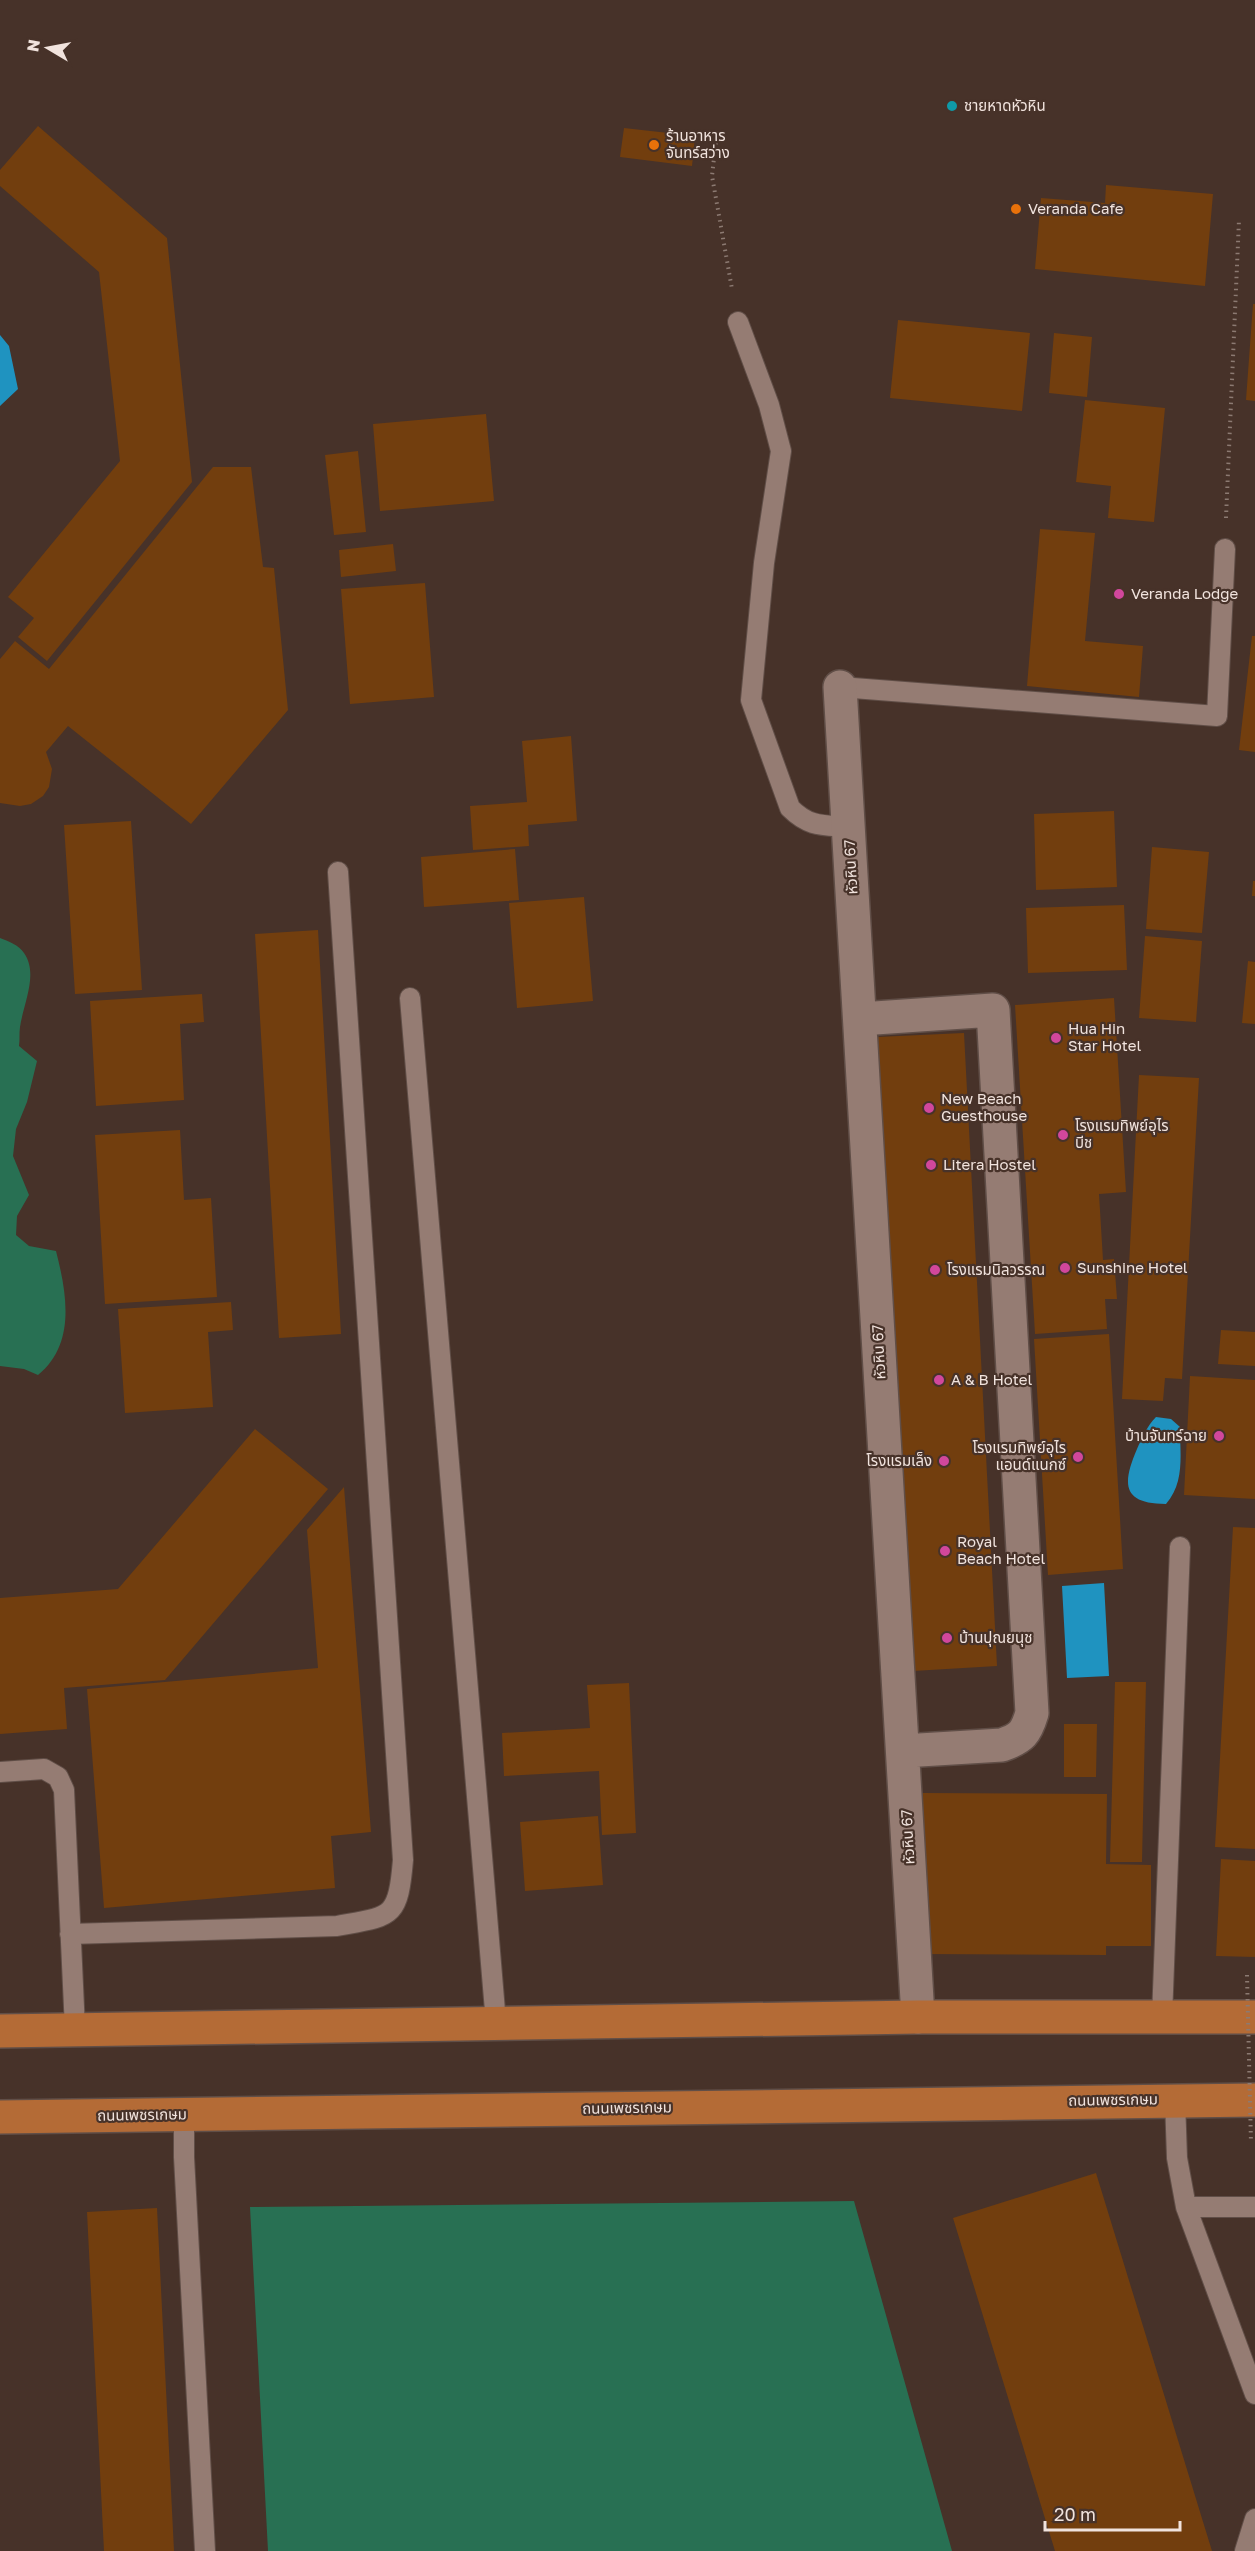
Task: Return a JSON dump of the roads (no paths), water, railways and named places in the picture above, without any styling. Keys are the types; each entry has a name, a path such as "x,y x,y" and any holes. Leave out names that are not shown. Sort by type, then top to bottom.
{"main road":[{"path":"0,2031 918,2017 1255,2017"},
{"name":"ถนนเพชรเกษม","path":"0,2117 1255,2100"}],"street":[{"name":"หัวหิน 67","path":"840,687 918,2017"},
{"path":"860,1019 993,1010 1032,1713 1027,1728 1017,1740 1002,1745 903,1751"}],"lane":[{"path":"738,322 770,405 781,451 764,563 751,700 790,808 802,820 815,825 848,827"},
{"path":"840,687 1217,716 1225,549"},
{"path":"70,1934 337,1926 378,1918 393,1908 400,1893 403,1860 338,872"},
{"path":"410,998 496,2023"},
{"path":"1162,2017 1180,1547"},
{"path":"0,1772 44,1769 58,1777 64,1790 75,2029"},
{"path":"1175,2100 1176,2158 1186,2208 1255,2394"},
{"path":"184,2115 184,2157 206,2551"},
{"path":"1186,2208 1255,2207"},
{"path":"1245,2551 1255,2519"}],"water":[{"path":"0,335 9,346 18,389 0,406"},
{"path":"1156,1417 1171,1419 1180,1427 1179,1477 1172,1496 1166,1504 1152,1503 1134,1496 1129,1490 1128,1482 1137,1449 1147,1428"},
{"path":"1104,1583 1109,1676 1067,1678 1062,1586"}],"place":[{"name":"ชายหาดหัวหิน","path":"952,106"},
{"name":"ร้านอาหาร จันทร์สว่าง","path":"654,145"},
{"name":"Veranda Cafe","path":"1016,209"},
{"name":"Veranda Lodge","path":"1119,594"},
{"name":"Hua Hin Star Hotel","path":"1056,1038"},
{"name":"New Beach Guesthouse","path":"929,1108"},
{"name":"โรงแรมทิพย์อุไร บีช","path":"1063,1135"},
{"name":"Litera Hostel","path":"931,1165"},
{"name":"Sunshine Hotel","path":"1065,1268"},
{"name":"โรงแรมนิลวรรณ","path":"935,1270"},
{"name":"A & B Hotel","path":"939,1380"},
{"name":"บ้านจันทร์ฉาย","path":"1219,1436"},
{"name":"โรงแรมทิพย์อุไร แอนด์แนกซ์","path":"1078,1457"},
{"name":"โรงแรมเล็ง","path":"944,1461"},
{"name":"Royal Beach Hotel","path":"945,1551"},
{"name":"บ้านปุณยนุช","path":"947,1638"}]}
